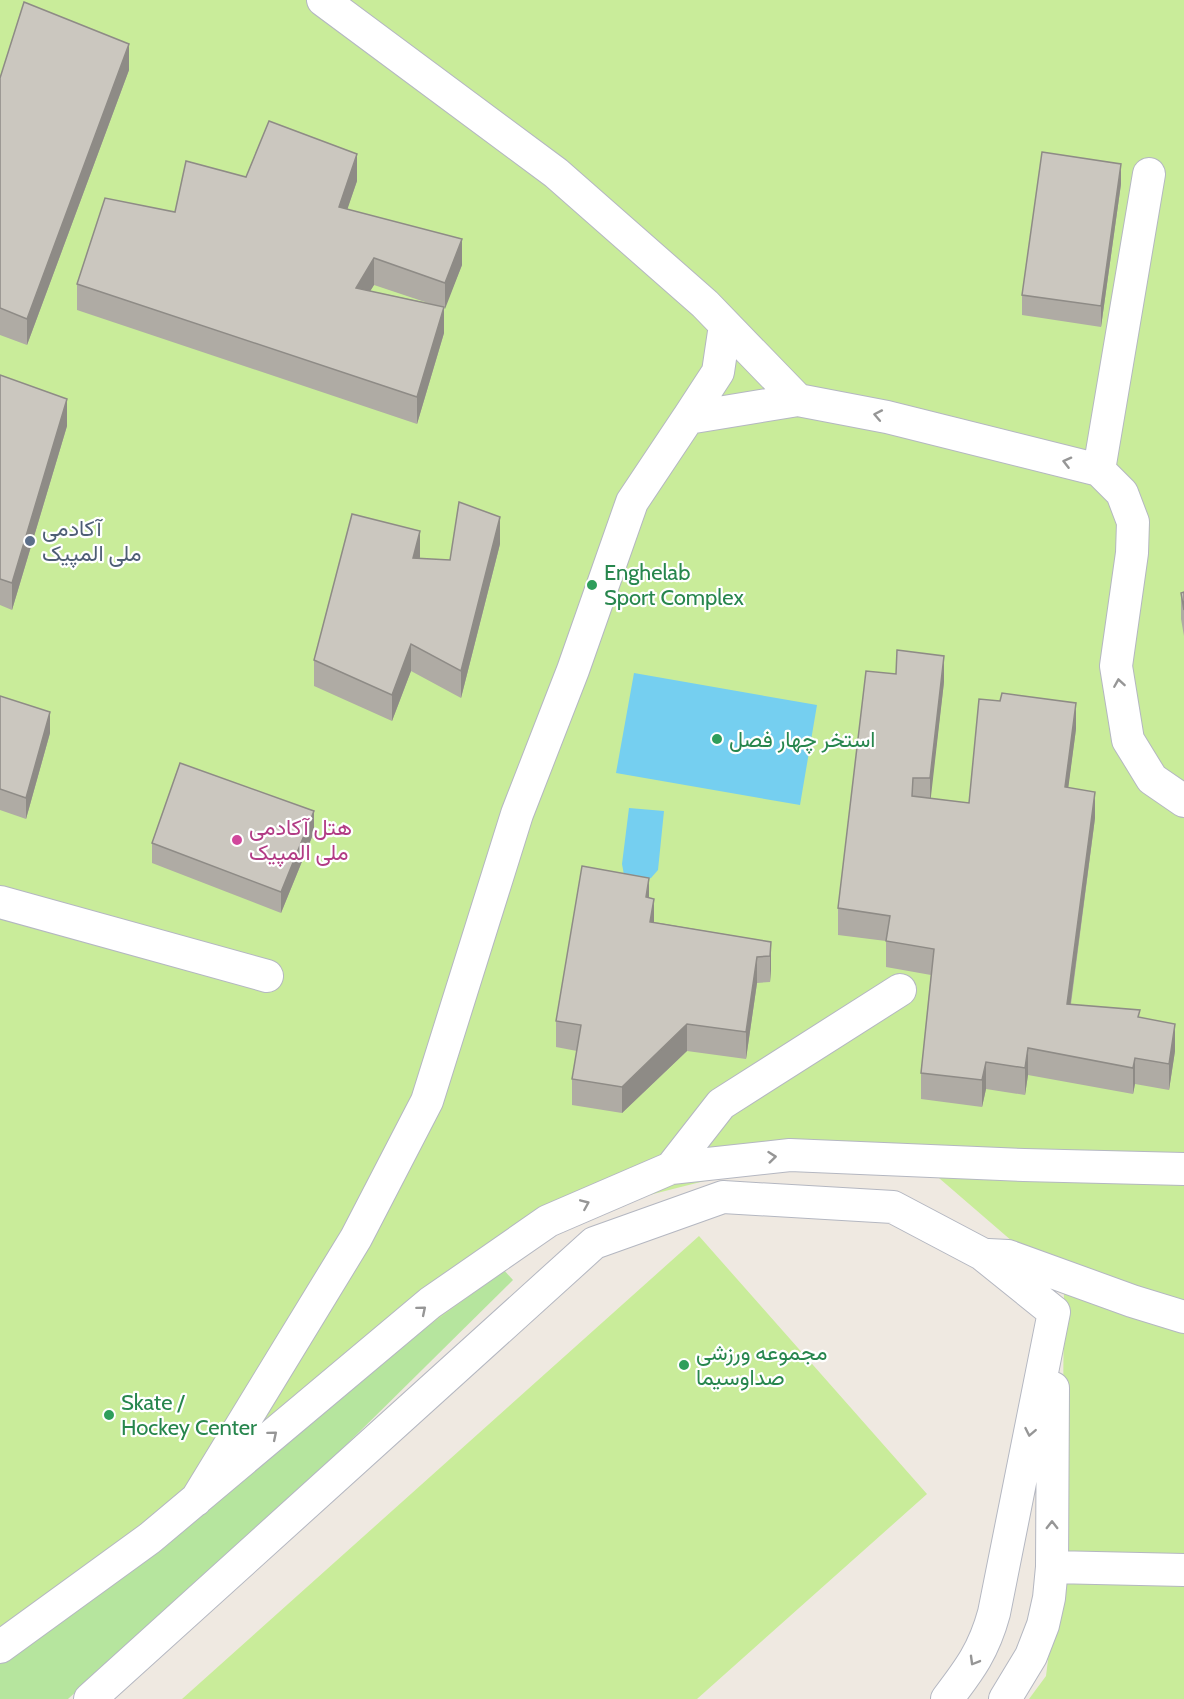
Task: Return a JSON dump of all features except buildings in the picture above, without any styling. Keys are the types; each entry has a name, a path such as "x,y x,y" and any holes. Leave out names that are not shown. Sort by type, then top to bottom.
{"lane":[{"path":"323,0 556,173 705,304 798,400"},
{"path":"1099,470 1149,174"},
{"path":"196,1500 356,1238 427,1101 517,814 573,670 632,502 718,372 725,325"},
{"path":"688,418 798,400 886,417 1099,470 1122,494 1133,522 1132,553 1116,666 1128,740 1152,779 1184,801"},
{"path":"0,902 267,975"},
{"path":"671,1168 721,1104 900,990"},
{"path":"0,1647 150,1538 439,1297 548,1221 671,1168 790,1155 1184,1169"},
{"path":"90,1699 594,1243 723,1197 893,1207 982,1254 1054,1312"},
{"path":"982,1254 1008,1256 1132,1301 1184,1317"},
{"path":"1005,1699 1031,1656 1043,1625 1049,1598 1052,1567 1054,1312"},
{"path":"947,1699 987,1639 1054,1312"},
{"path":"1052,1567 1184,1570"},
{"path":"994,1613 1043,1625"}],"green space":[{"name":"Enghelab Sport Complex","path":"0,0 1184,0 1184,1699 1029,1699 1046,1676 1062,1547 1064,1286 932,1172 744,1171 586,1211 0,1639"},
{"name":"مجموعه ورزشی صداوسیما","path":"699,1236 927,1494 697,1699 182,1699"},
{"path":"501,1267 513,1280 340,1451 68,1699 0,1699 0,1656"}],"water":[{"name":"استخر چهار فصل","path":"634,673 817,705 800,805 616,773"},
{"path":"629,808 664,811 658,870 651,878 644,880 624,875 622,864"}],"place":[{"name":"آکادمی ملی المپیک","path":"30,541"},
{"name":"Enghelab Sport Complex","path":"592,585"},
{"name":"استخر چهار فصل","path":"717,739"},
{"name":"هتل آکادمی ملی المپیک","path":"237,840"},
{"name":"مجموعه ورزشی صداوسیما","path":"684,1365"},
{"name":"Skate / Hockey Center","path":"109,1415"}]}
